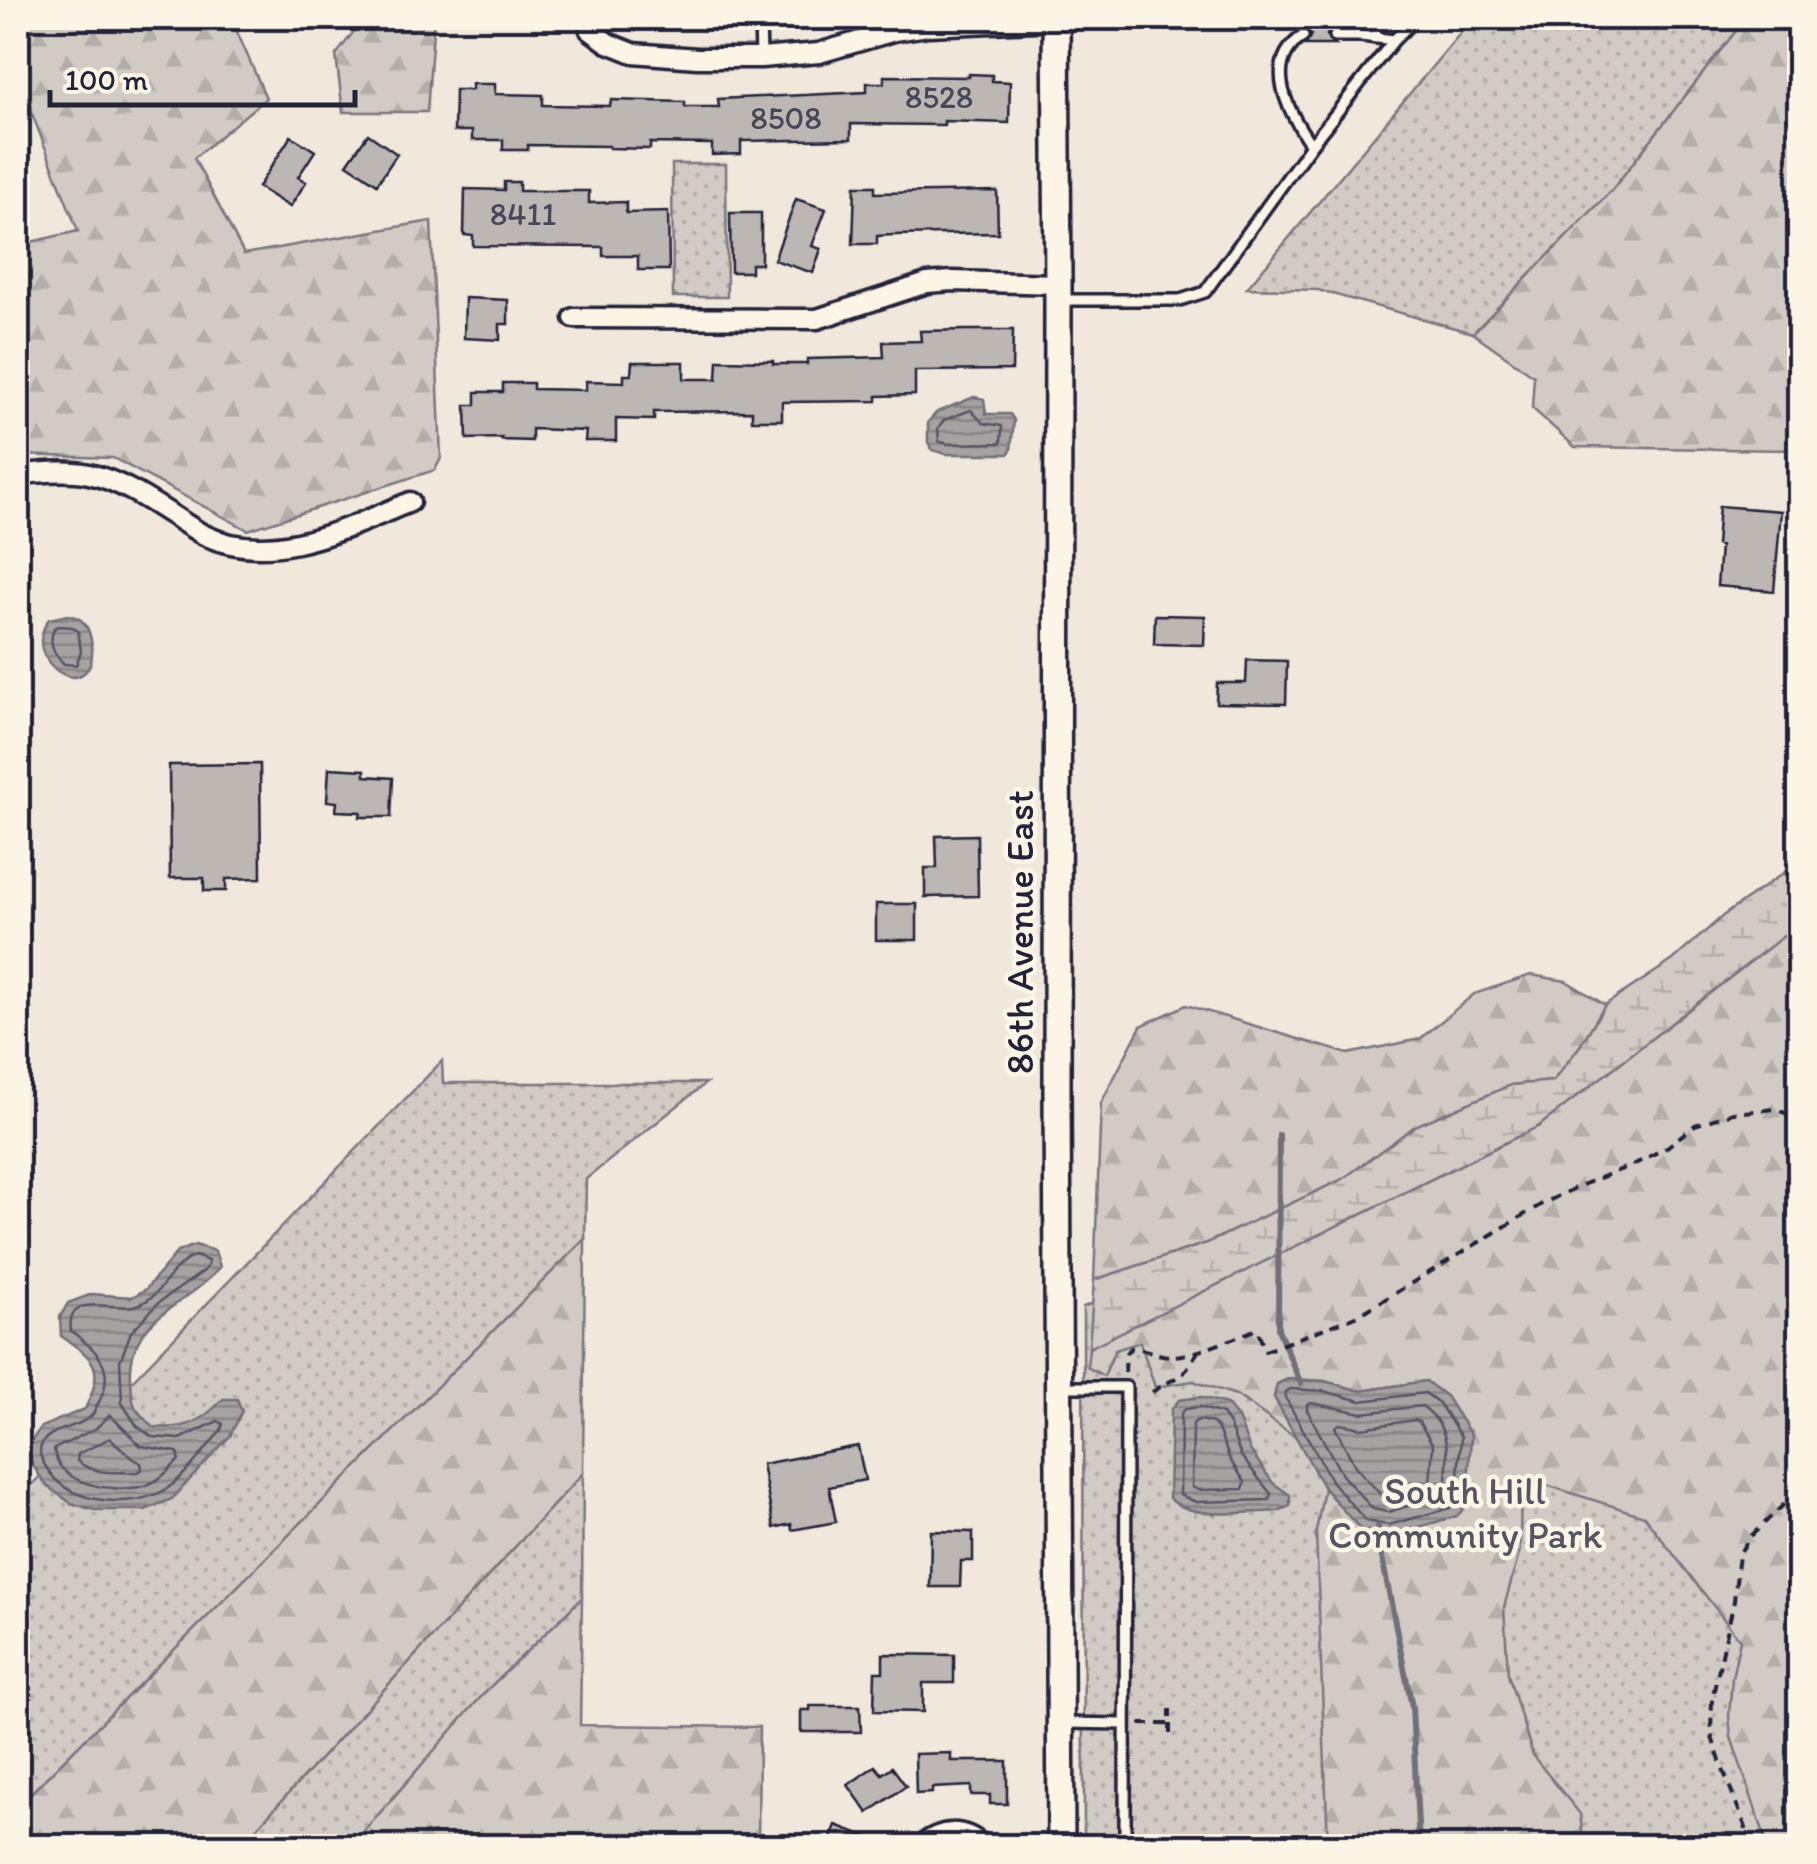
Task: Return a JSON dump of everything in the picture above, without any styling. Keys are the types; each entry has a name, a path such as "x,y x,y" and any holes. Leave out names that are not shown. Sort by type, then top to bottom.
{"street":[{"path":"590,30 633,53 761,58 818,53 928,26 1056,18"},
{"name":"86th Avenue East","path":"1056,18 1061,1846"},
{"path":"574,318 817,319 927,283 952,281 1058,292"},
{"path":"18,474 65,471 108,479 202,534 243,548 291,544 330,534 410,502"},
{"path":"921,1846 950,1832 971,1837 982,1846"}],"lane":[{"path":"760,18 761,58"},
{"path":"1375,18 1375,38"},
{"path":"1058,292 1180,300 1205,292 1311,144 1416,18"},
{"path":"1303,36 1286,54 1283,90 1288,108 1311,144"},
{"path":"1335,36 1394,40"},
{"path":"1059,1387 1126,1387 1125,1846"},
{"path":"1061,1723 1125,1724"}],"path":[{"path":"1126,1387 1126,1354 1131,1348 1170,1356 1257,1329 1265,1351 1360,1315 1542,1204 1635,1164 1695,1125 1734,1113 1774,1109 1800,1118"},
{"path":"1152,1392 1184,1372 1199,1350"},
{"path":"1753,1846 1711,1734 1712,1699 1734,1601 1740,1554 1750,1537 1800,1488"},
{"path":"1170,1709 1170,1741"},
{"path":"1125,1724 1170,1724"}],"green space":[{"path":"18,18 231,18 266,98 194,158 244,254 431,221 441,458 435,470 248,530 113,458 18,455 18,245 78,231 18,78"},
{"path":"364,18 434,18 427,112 343,112 336,55"},
{"path":"1473,18 1746,18 1612,190 1473,333 1318,290 1247,288"},
{"path":"1746,18 1799,18 1799,450 1575,447 1532,408 1534,376 1473,333 1612,190"},
{"path":"672,164 726,164 727,297 673,297"},
{"path":"1799,862 1799,924 1539,1126 1089,1348 1094,1280 1207,1243 1343,1179 1415,1126 1511,1085 1553,1081 1605,1005 1673,960 1724,915"},
{"name":"South Hill Community Park","path":"1799,924 1799,1846 1084,1846 1083,1307 1539,1126"},
{"name":"South Hill Community Park","path":"1799,924 1799,1846 1768,1846 1731,1737 1732,1678 1740,1640 1644,1516 1521,1477 1520,1550 1504,1607 1508,1674 1533,1756 1580,1814 1584,1846 1328,1845 1316,1532 1324,1488 1361,1530 1389,1536 1426,1381 1361,1391 1324,1381 1288,1379 1278,1384 1274,1397 1297,1438 1236,1395 1193,1381 1155,1387 1140,1342 1115,1350 1104,1376 1087,1367 1089,1348 1539,1126"},
{"path":"1531,975 1566,981 1605,1005 1553,1081 1511,1085 1415,1126 1343,1179 1207,1243 1094,1280 1101,1103 1141,1026 1186,1005 1348,1054 1420,1039 1474,994"},
{"path":"442,1061 443,1083 706,1083 586,1179 585,1239 18,1806 18,1499"},
{"path":"585,1239 583,1473 240,1846 18,1846 18,1806"},
{"path":"583,1473 582,1598 487,1690 351,1846 240,1846"},
{"path":"582,1598 580,1725 759,1727 758,1846 351,1846 487,1690"}],"water":[{"path":"974,397 984,399 986,414 1010,414 1014,420 1008,454 946,454 932,450 928,422 937,412"},
{"path":"67,615 86,625 92,647 88,668 73,677 52,666 41,642 49,619"},
{"path":"195,1245 215,1251 220,1267 149,1326 132,1358 132,1396 146,1421 153,1427 164,1428 191,1423 223,1399 237,1399 242,1411 230,1436 172,1499 145,1510 94,1510 71,1503 47,1486 29,1454 41,1427 85,1409 95,1383 94,1366 89,1359 61,1336 60,1317 68,1303 92,1294 132,1297 146,1289 177,1252"},
{"path":"1288,1379 1324,1381 1361,1391 1426,1381 1446,1396 1471,1435 1467,1505 1457,1516 1389,1536 1361,1530 1324,1488 1274,1397 1277,1384"},
{"path":"1201,1397 1227,1404 1238,1418 1250,1450 1273,1483 1290,1495 1290,1506 1278,1511 1220,1514 1191,1510 1169,1498 1171,1410 1179,1400"}],"building":[{"path":"1303,18 1335,18 1335,28 1327,35 1335,45 1305,45 1311,35 1303,28"},
{"path":"992,75 992,81 1010,82 1009,123 851,124 851,139 741,141 741,154 712,155 712,144 650,143 650,149 528,145 528,150 503,150 503,140 472,140 472,131 454,131 455,90 472,90 472,84 495,84 495,94 543,95 543,105 610,106 611,100 719,107 718,99 867,92 867,83 884,83 884,76"},
{"path":"368,134 397,154 377,184 347,164"},
{"path":"291,136 315,151 298,177 306,182 290,207 258,187"},
{"path":"504,182 519,182 519,191 589,191 589,203 626,202 626,213 668,212 669,270 638,270 638,256 603,256 603,247 473,246 473,236 464,235 465,189 504,190"},
{"path":"855,186 875,186 875,193 997,191 998,233 877,236 877,244 853,244"},
{"path":"796,199 826,209 812,246 821,249 813,273 774,260"},
{"path":"730,213 761,213 761,264 751,264 751,272 731,272"},
{"path":"465,298 508,300 508,324 500,324 500,340 464,338"},
{"path":"1013,330 1012,370 915,371 915,395 877,396 877,401 782,402 782,420 752,420 752,411 654,412 654,420 616,419 616,441 585,441 586,431 532,429 532,441 467,439 466,405 476,405 476,392 503,392 503,383 533,383 533,389 586,390 586,381 624,382 624,375 631,375 632,362 684,362 684,379 717,379 718,360 807,364 807,359 884,357 883,342 921,341 920,331"},
{"path":"1719,506 1781,511 1774,591 1717,586"},
{"path":"1155,615 1205,616 1204,645 1154,644"},
{"path":"1247,660 1287,661 1286,704 1216,703 1217,683 1246,683"},
{"path":"260,764 261,878 226,879 226,891 204,891 204,878 170,878 169,765"},
{"path":"329,768 365,770 365,776 393,778 391,817 360,817 361,812 336,811 337,802 327,801"},
{"path":"977,835 978,896 925,897 925,868 937,868 936,836"},
{"path":"876,904 917,904 917,940 876,940"},
{"path":"858,1446 865,1480 829,1487 836,1522 792,1530 791,1524 774,1528 762,1464"},
{"path":"931,1531 973,1532 973,1561 961,1561 960,1587 930,1587"},
{"path":"883,1654 954,1655 954,1683 923,1683 923,1712 874,1711 875,1672 883,1672"},
{"path":"810,1706 860,1706 861,1732 801,1732 801,1710 810,1710"},
{"path":"951,1753 951,1761 1007,1761 1007,1804 990,1804 990,1795 971,1795 971,1786 932,1788 932,1793 916,1794 915,1754"},
{"path":"875,1766 882,1774 892,1767 906,1786 868,1813 848,1785"},
{"path":"836,1825 889,1845 889,1846 828,1846"}],"waterway":[{"path":"1279,1135 1278,1329 1301,1384"},
{"path":"1378,1526 1412,1707 1419,1846"}]}
